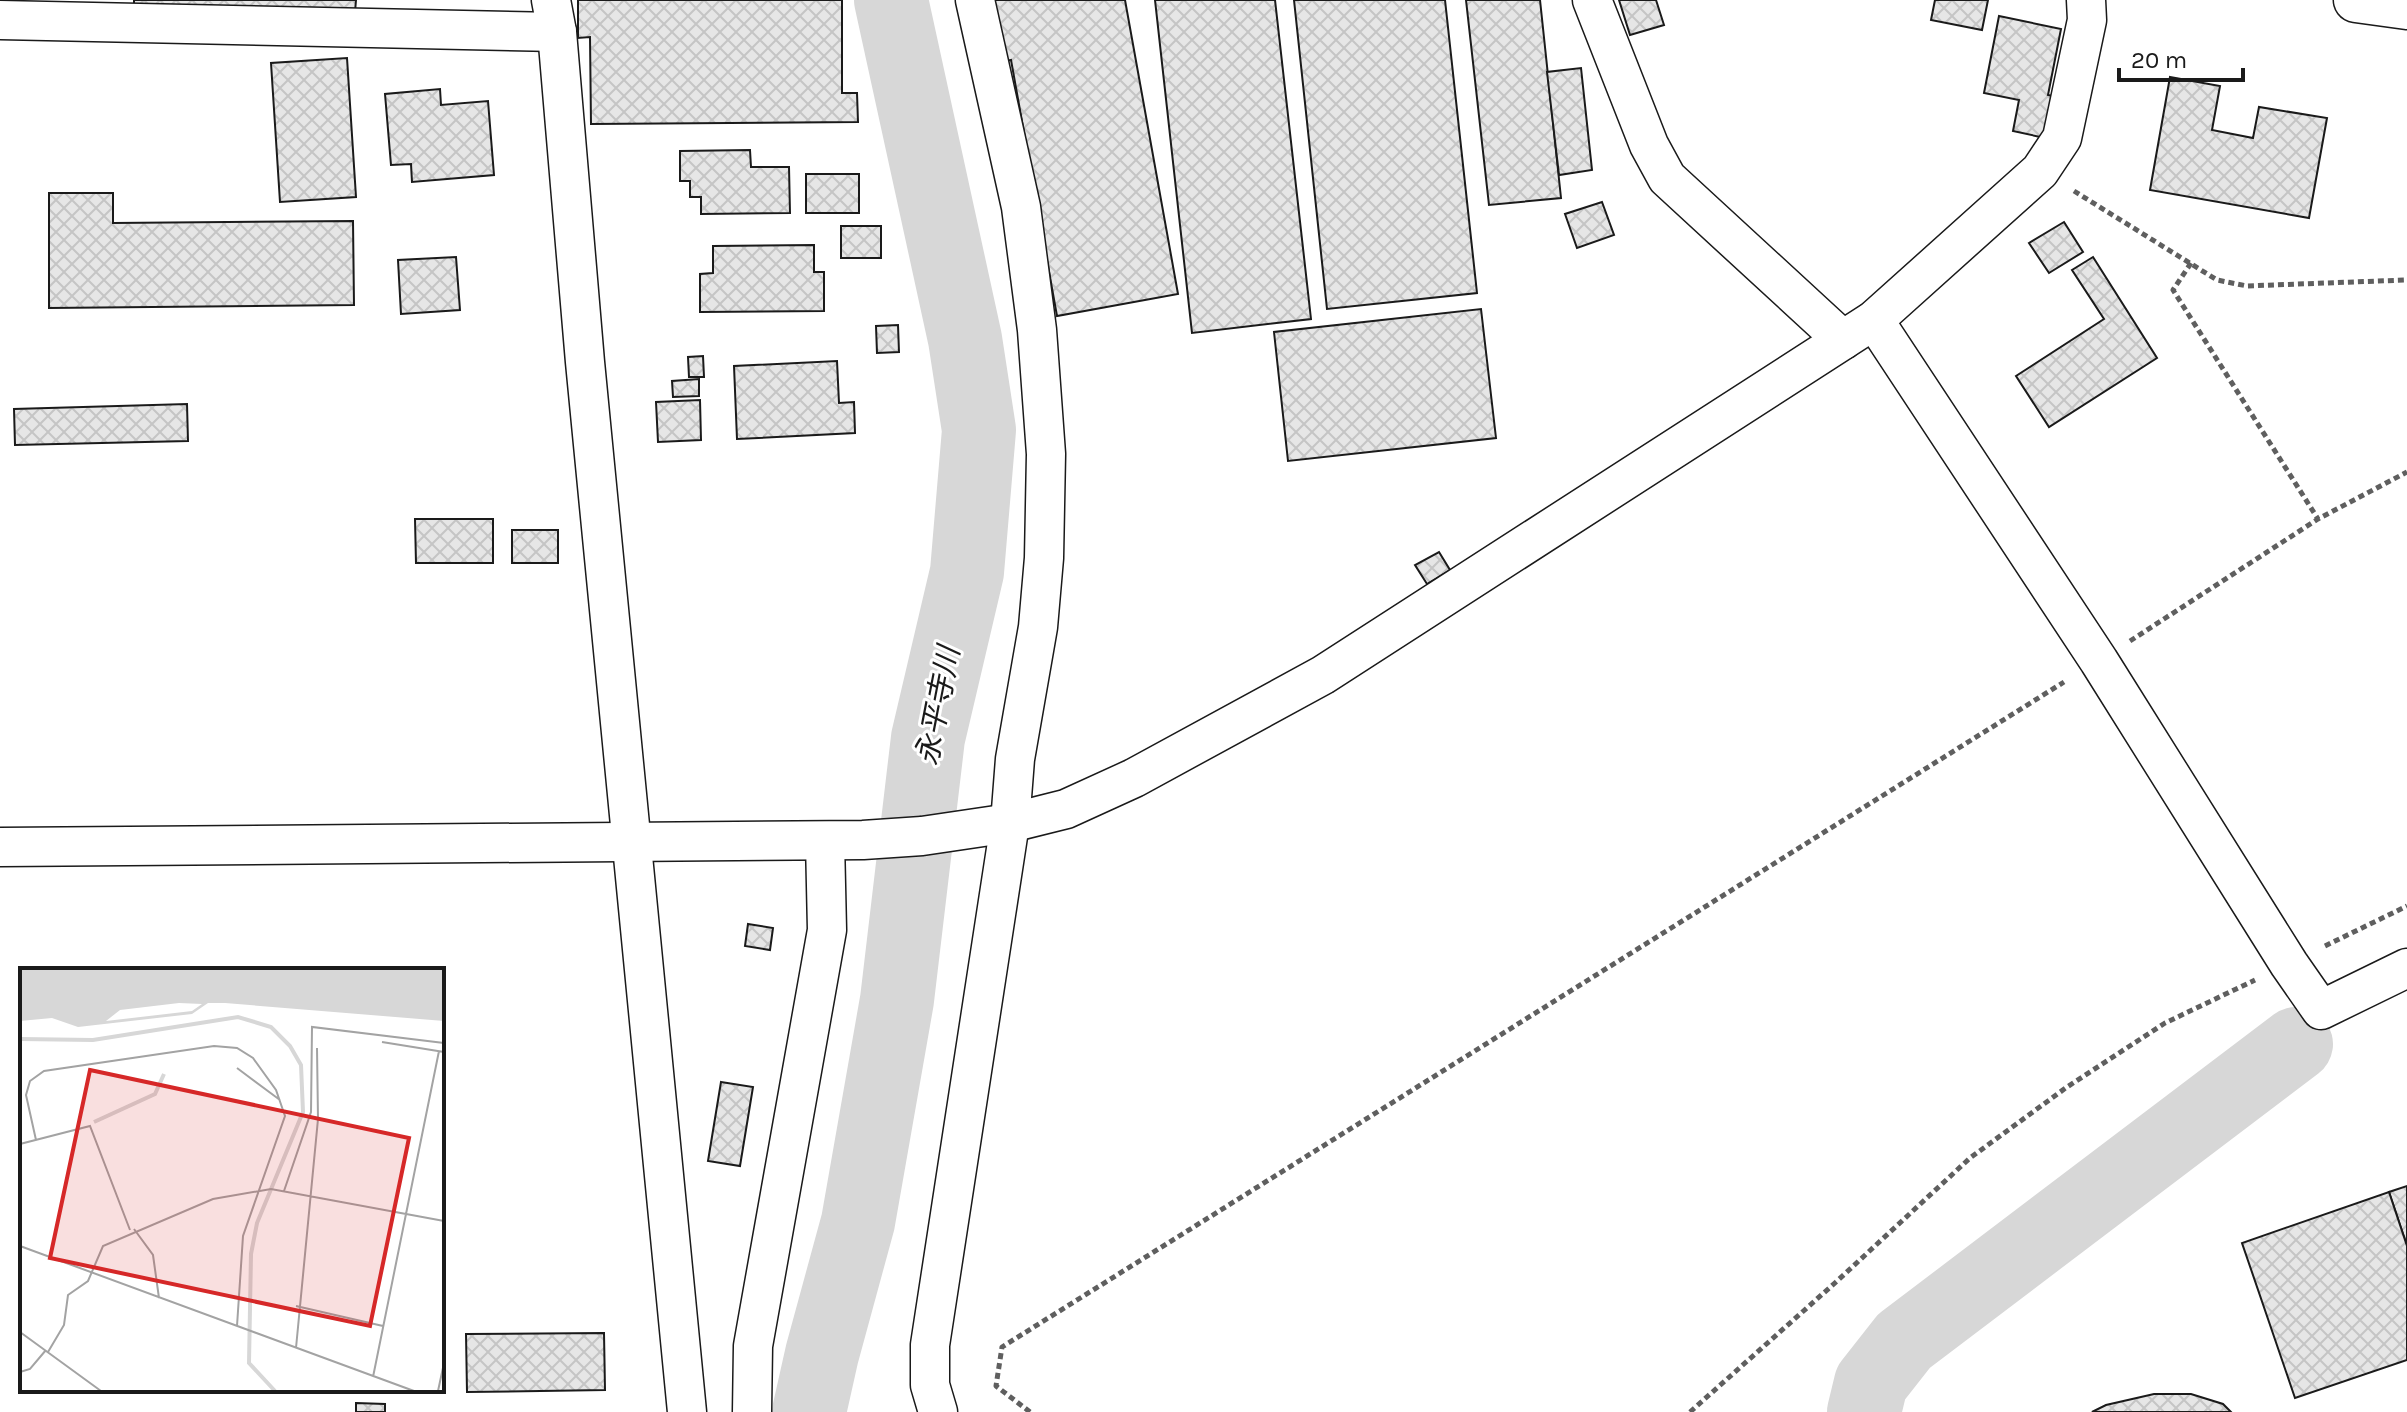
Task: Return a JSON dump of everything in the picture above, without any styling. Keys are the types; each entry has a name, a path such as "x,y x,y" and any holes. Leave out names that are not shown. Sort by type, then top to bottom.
{"highway":[{"path":"2356,0 2407,7"}],"street":[{"path":"938,1412 930,1385 930,1345 998,826 1015,759 1039,613 1044,558 1046,454 1037,330 1021,207 975,0"},
{"path":"1592,0 1649,145 1667,178 1859,330 2099,661 2321,1010 2407,968"},
{"path":"0,847 863,840 998,826 1066,809 1134,778 1323,675 1859,330 2040,171 2062,138 2087,20 2086,0"},
{"path":"0,20 554,16 630,841 687,1412"},
{"path":"752,1412 753,1346 827,930 825,841"}],"path":[{"path":"2040,171 2217,280 2247,286 2407,280"},
{"path":"2191,263 2173,290 2318,519"},
{"path":"1030,1412 996,1386 1002,1347 2099,661 2318,519 2407,472"},
{"path":"1690,1412 1970,1158 2067,1087 2165,1023 2407,906"}],"building":[{"path":"134,0 356,0 355,12 134,5"},
{"path":"578,0 842,0 842,93 857,93 858,122 591,124 590,37 578,38"},
{"path":"990,0 1125,0 1178,294 1057,316 1011,60 1001,62"},
{"path":"1155,0 1275,0 1311,319 1192,333"},
{"path":"1294,0 1445,0 1477,293 1327,309"},
{"path":"1466,0 1540,0 1561,198 1489,205"},
{"path":"1619,0 1656,0 1664,25 1630,35"},
{"path":"1935,0 1988,0 1982,30 1931,20"},
{"path":"1999,16 2061,29 2048,95 2053,96 2045,138 2013,131 2019,100 1984,93"},
{"path":"347,58 356,197 280,202 271,63"},
{"path":"1581,68 1592,170 1559,175 1547,72"},
{"path":"2170,77 2220,86 2212,130 2253,138 2259,107 2327,118 2309,218 2150,190"},
{"path":"440,89 441,105 488,101 494,175 412,182 411,164 391,165 385,94"},
{"path":"750,150 751,167 789,167 790,213 701,214 701,197 690,197 690,181 680,181 680,151"},
{"path":"806,174 859,174 859,213 806,213"},
{"path":"49,193 113,193 113,223 353,221 354,305 49,308"},
{"path":"1602,202 1614,235 1577,248 1565,214"},
{"path":"2064,222 2083,252 2049,273 2029,243"},
{"path":"841,226 881,226 881,258 841,258"},
{"path":"814,245 814,272 824,272 824,311 700,312 700,274 713,273 713,246"},
{"path":"456,257 460,310 401,314 398,260"},
{"path":"2093,257 2157,358 2049,427 2016,376 2104,319 2072,270"},
{"path":"1481,309 1496,438 1288,461 1274,332"},
{"path":"898,325 899,352 877,353 876,326"},
{"path":"703,356 704,377 689,377 688,357"},
{"path":"837,361 839,403 854,402 855,433 737,439 734,366"},
{"path":"699,379 699,396 673,397 672,381"},
{"path":"700,400 701,440 658,442 656,402"},
{"path":"187,404 188,441 15,445 14,409"},
{"path":"415,519 493,519 493,563 416,563"},
{"path":"512,530 558,530 558,563 512,563"},
{"path":"1439,552 1450,570 1427,584 1415,565"},
{"path":"748,924 773,928 770,950 745,946"},
{"path":"721,1082 753,1087 740,1166 708,1161"},
{"path":"2407,1186 2407,1246 2389,1192"},
{"path":"2389,1192 2407,1246 2407,1360 2295,1398 2242,1243"},
{"path":"604,1333 605,1390 467,1392 466,1334"},
{"path":"2154,1394 2191,1394 2223,1404 2231,1412 2092,1412 2106,1405"},
{"path":"356,1403 385,1404 385,1412 356,1412"}],"waterway":[{"name":"永平寺川","path":"809,1412 858,1222 897,1000 928,738 967,572 979,430 965,339 891,0"},
{"path":"1864,1412 1871,1383 1904,1341 2296,1044"}]}
